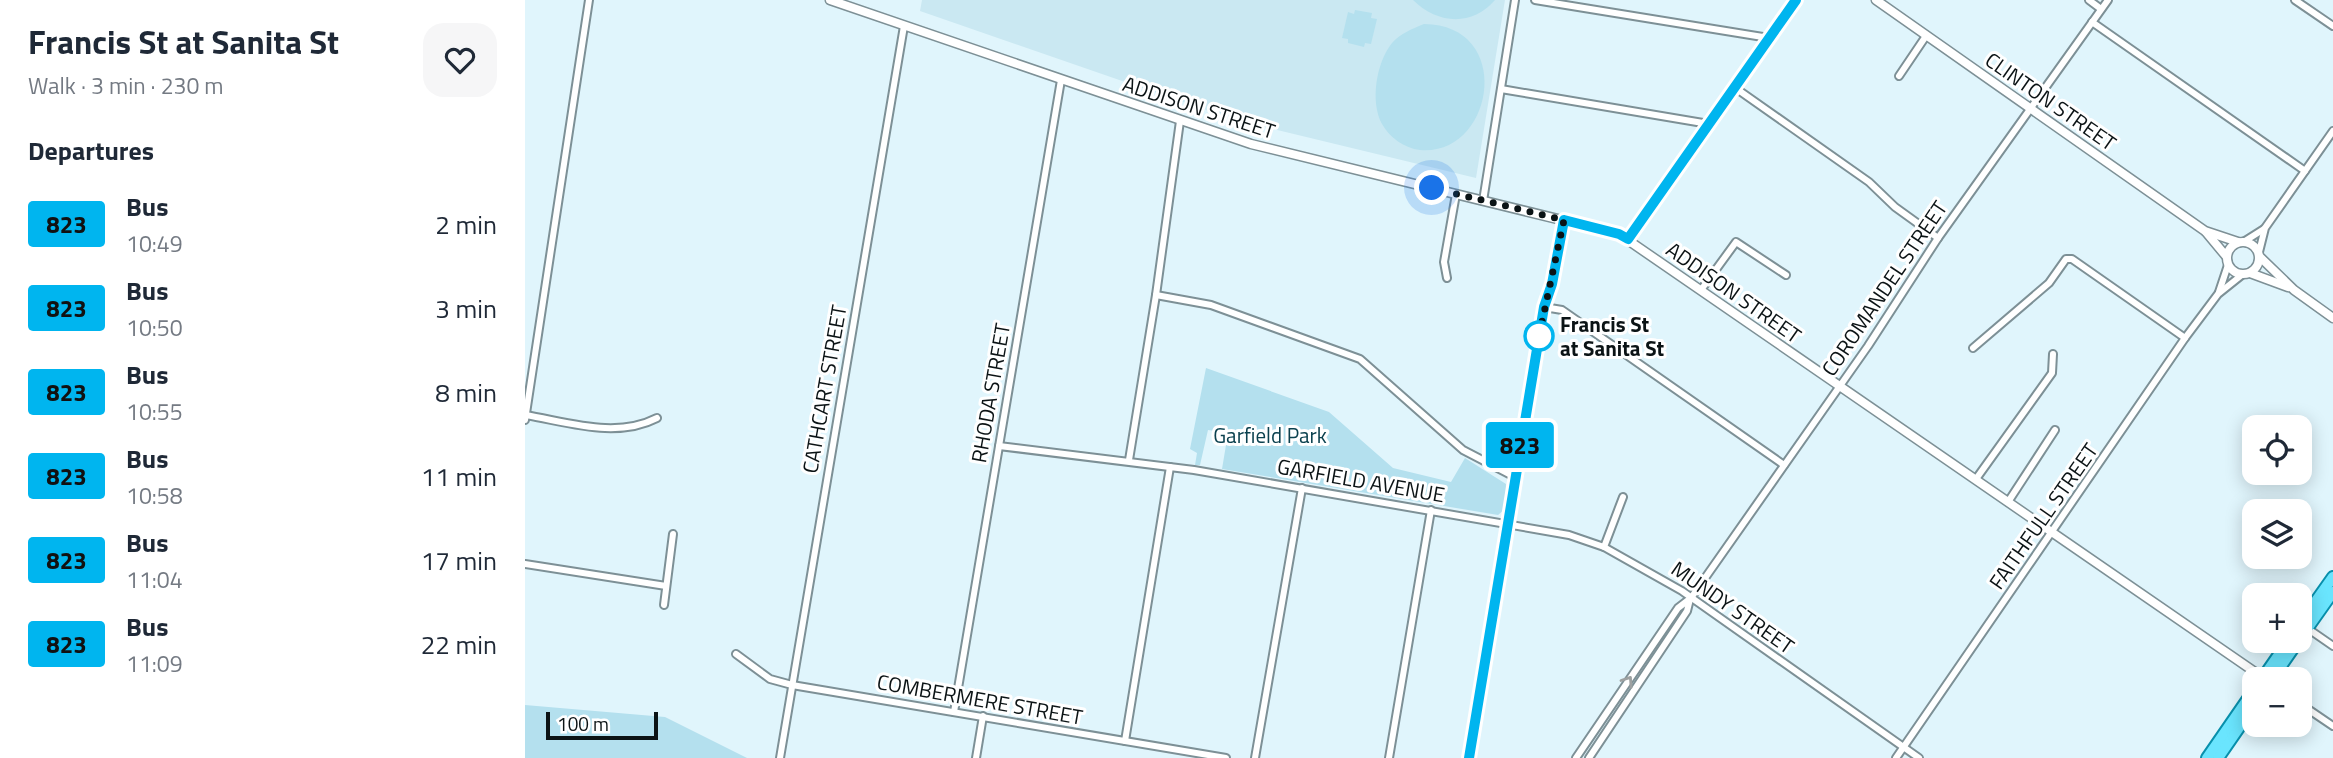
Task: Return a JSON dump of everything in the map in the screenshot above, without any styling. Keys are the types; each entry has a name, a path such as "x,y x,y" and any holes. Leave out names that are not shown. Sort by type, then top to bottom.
{"main road":[{"path":"2312,611 2333,577"},
{"path":"2312,616 2333,592"},
{"path":"2276,667 2288,653"},
{"path":"2207,758 2242,707"},
{"path":"2218,758 2242,723"}],"street":[{"path":"589,0 525,417 613,429 635,427 657,418"},
{"name":"ADDISON STREET","path":"830,0 1251,144 1619,234 2248,667"},
{"path":"1483,201 1515,0"},
{"path":"1535,0 1769,38"},
{"path":"1628,239 1796,0"},
{"name":"CLINTON STREET","path":"1876,0 2205,231 2241,242"},
{"path":"2089,0 2102,9"},
{"name":"COROMANDEL STREET","path":"1576,758 1678,608 1691,598 1938,238 2108,0"},
{"path":"2295,0 2333,26"},
{"path":"2092,22 2305,171"},
{"name":"CATHCART STREET","path":"780,758 904,26"},
{"path":"1899,76 1926,36"},
{"name":"RHODA STREET","path":"954,712 1061,80"},
{"path":"1734,87 1870,182 1895,207 1938,238"},
{"path":"1500,89 1709,124"},
{"path":"1129,460 1156,295 1180,121"},
{"path":"2246,274 2257,267 2265,228 2333,131"},
{"path":"1447,278 1444,262 1456,194"},
{"path":"1469,758 1544,307 1552,284 1564,220"},
{"path":"2265,228 2230,247 2227,261 2234,272 2294,290"},
{"name":"CLINTON STREET","path":"2205,231 2227,261"},
{"path":"1701,290 1736,242 1786,275"},
{"path":"2241,242 2253,245 2259,255 2294,290 2333,318"},
{"path":"1973,348 2049,283 2066,259 2072,259 2185,338"},
{"name":"FAITHFULL STREET","path":"2218,294 2227,261"},
{"name":"FAITHFULL STREET","path":"1896,758 2185,338 2218,294 2246,274"},
{"path":"1156,295 1211,305 1360,359 1463,450 1515,477"},
{"path":"1544,307 1562,310 1784,465"},
{"path":"1976,479 2052,373 2053,355"},
{"path":"2008,502 2055,430"},
{"name":"GARFIELD AVENUE","path":"999,446 1129,460 1508,523"},
{"path":"1125,741 1170,467"},
{"path":"1255,758 1302,488"},
{"path":"1604,547 1623,497"},
{"path":"1389,758 1431,510"},
{"name":"MUNDY STREET","path":"1508,523 1569,535 1604,547 1645,568 1919,758"},
{"path":"664,605 673,534"},
{"path":"525,564 666,586"},
{"name":"COROMANDEL STREET","path":"1591,756 1687,611 1691,598"},
{"path":"2312,632 2333,646"},
{"path":"1648,652 1656,657"},
{"name":"COMBERMERE STREET","path":"736,654 771,678 792,685 1222,758"},
{"path":"1616,699 1625,704"},
{"path":"2312,712 2333,726"},
{"path":"976,758 982,716"},
{"path":"1583,747 1591,756"}],"shaded area":[{"path":"922,0 1505,0 1476,178 1232,119 920,11"}],"green space":[{"path":"1413,0 1495,0 1476,15 1454,19 1433,14"},
{"path":"1355,10 1372,13 1371,18 1377,19 1371,44 1365,43 1364,47 1348,43 1348,39 1342,38 1348,12 1354,14"},
{"path":"1424,24 1453,30 1473,45 1483,66 1484,90 1478,113 1465,133 1445,147 1420,150 1403,145 1385,129 1378,115 1376,94 1386,51 1403,34"},
{"name":"Garfield Park","path":"1206,368 1329,412 1393,468 1451,482 1465,458 1506,484 1505,509 1498,515 1222,469 1228,433 1208,430 1200,465 1195,465 1197,453 1190,449"},
{"path":"525,705 665,717 747,758 525,758"}],"bus line":[{"name":"823","path":"1469,758 1544,307 1552,284 1564,220 1619,234 1628,239 1796,0"}],"place":[{"name":"Francis St at Sanita St","path":"1539,336"}],"route":[{"path":"1432,188 1564,220 1539,336"}]}
